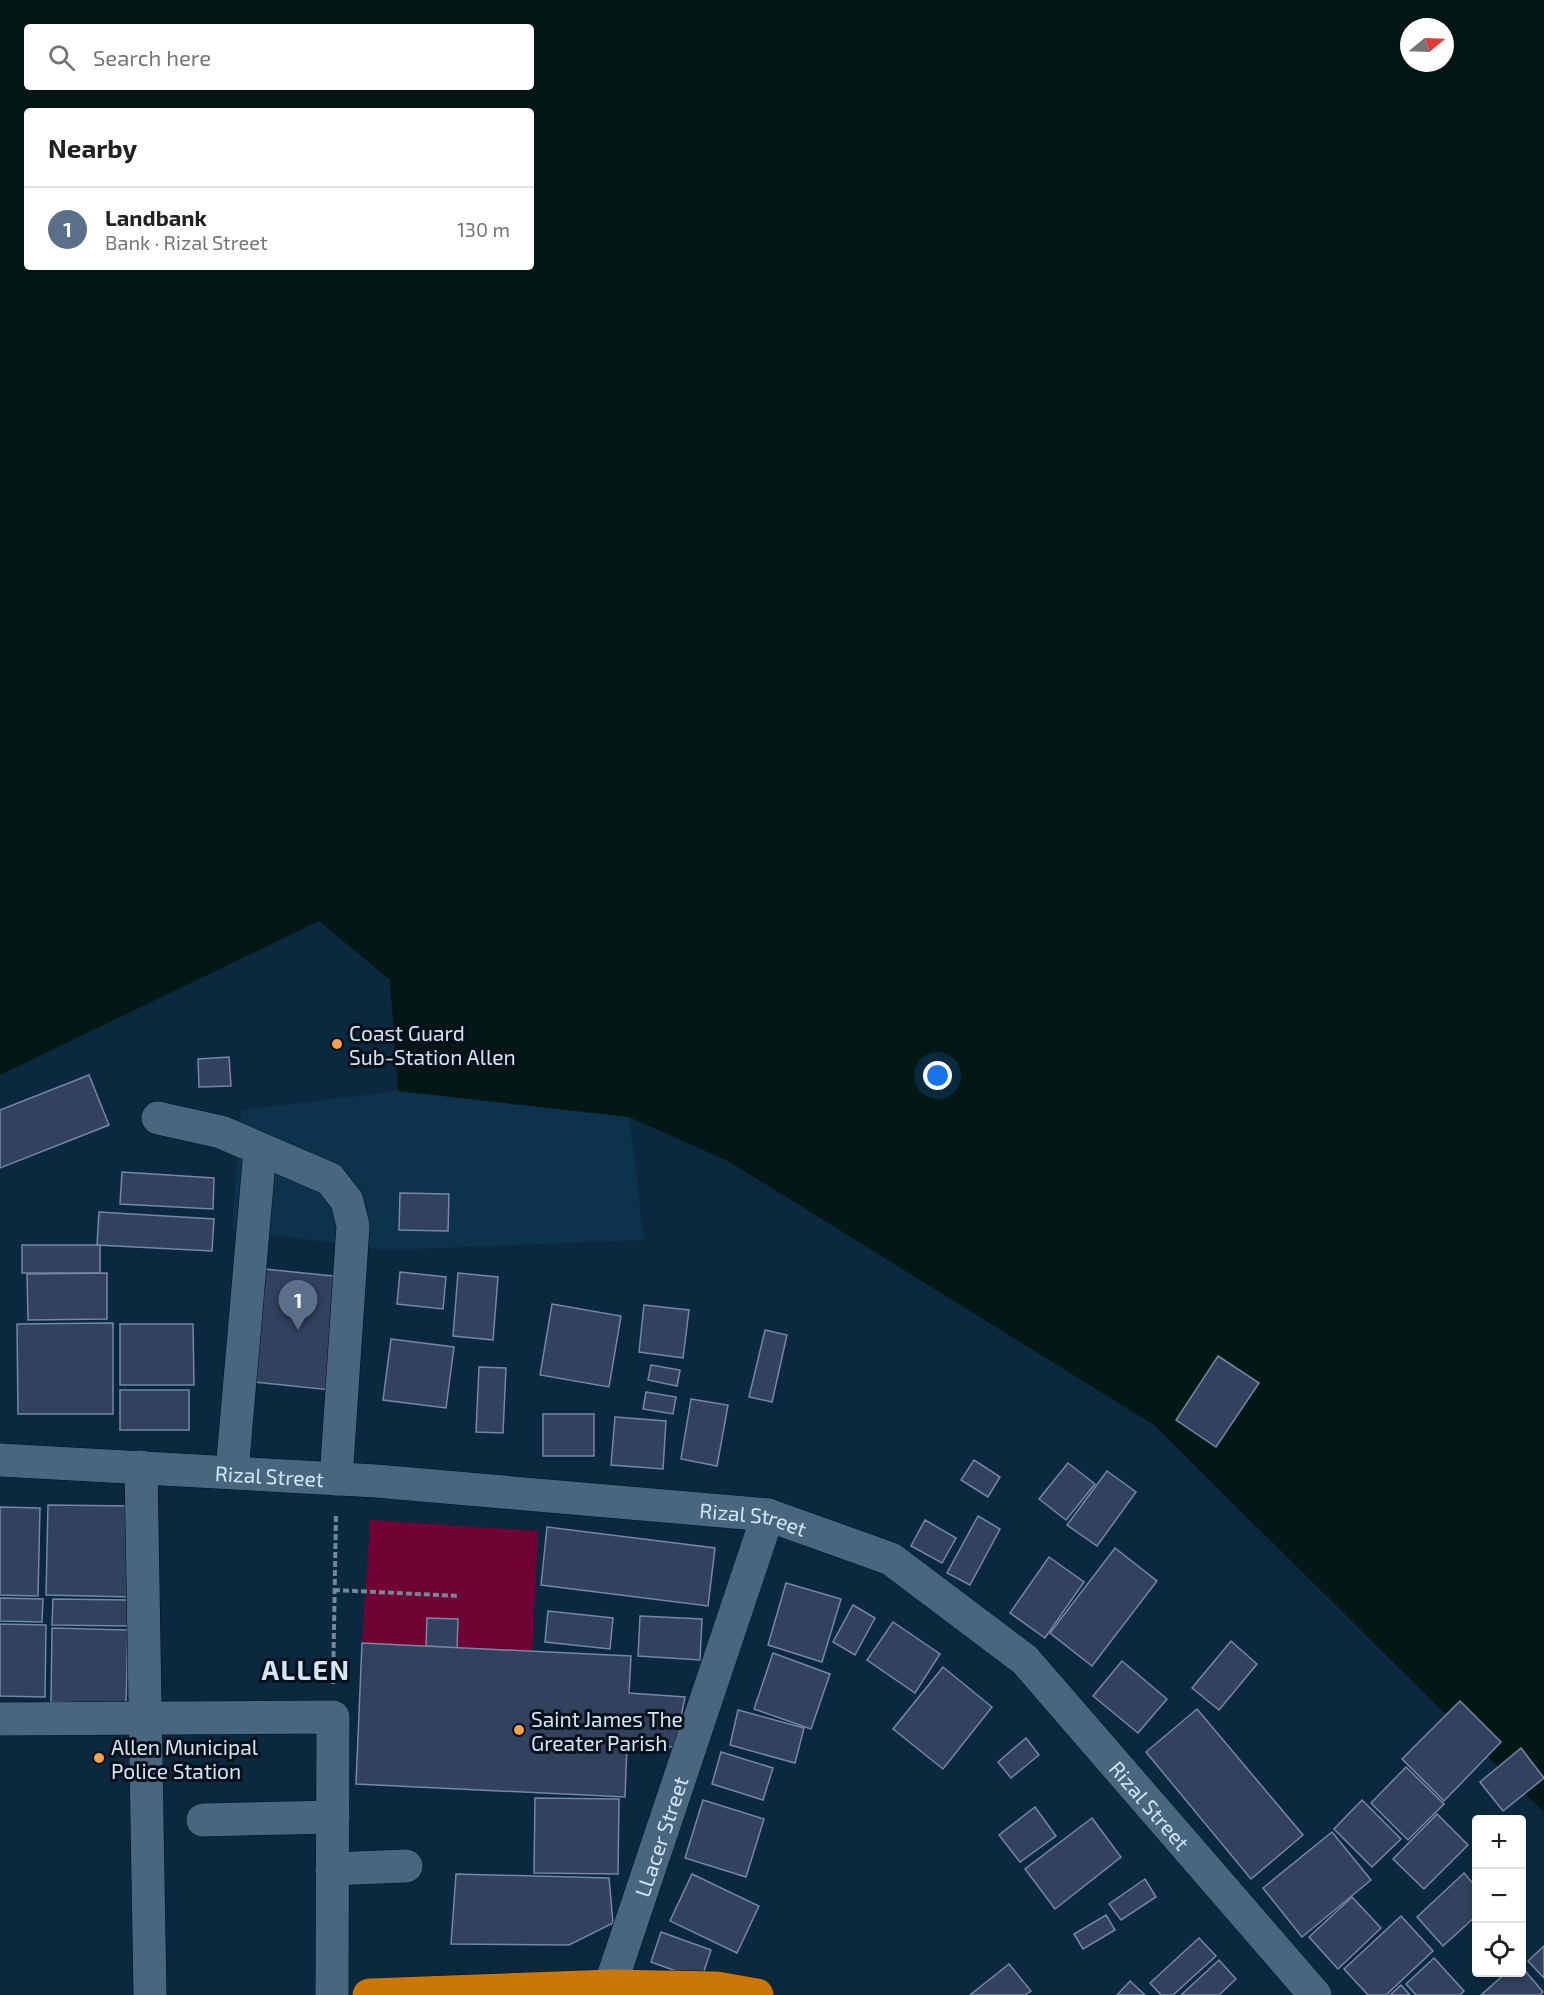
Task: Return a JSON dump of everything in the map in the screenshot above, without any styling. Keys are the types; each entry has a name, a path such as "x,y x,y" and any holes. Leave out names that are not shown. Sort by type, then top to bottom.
{"highway":[{"path":"369,1995 610,1986 717,1988 757,1995"}],"street":[{"path":"158,1118 221,1132 330,1179 347,1201 353,1226 336,1479"},
{"path":"232,1472 260,1150"},
{"name":"Rizal Street","path":"0,1460 336,1479 768,1515 891,1559 1025,1660 1315,1995"},
{"path":"141,1467 150,1995"},
{"name":"LLacer Street","path":"610,1986 768,1515"},
{"path":"0,1719 333,1717 332,1995"},
{"path":"203,1820 333,1817"},
{"path":"332,1869 406,1866"}],"path":[{"path":"333,1717 336,1479"},
{"path":"334,1590 459,1596"}],"shaded area":[{"path":"0,0 1544,0 1544,1812 1154,1425 728,1161 629,1117 398,1091 390,980 319,921 0,1075"},
{"path":"398,1091 629,1117 644,1240 387,1250 232,1230 241,1110"},
{"path":"370,1520 538,1531 532,1651 457,1648 428,1619 426,1646 362,1643"}],"building":[{"path":"229,1057 231,1086 199,1087 198,1059"},
{"path":"89,1075 109,1125 0,1168 0,1110"},
{"path":"122,1172 214,1178 213,1209 120,1204"},
{"path":"400,1193 449,1194 448,1231 399,1230"},
{"path":"99,1212 214,1219 212,1251 97,1245"},
{"path":"22,1245 100,1245 100,1273 22,1273"},
{"path":"265,1269 342,1277 331,1390 254,1382"},
{"path":"400,1272 446,1277 443,1309 397,1304"},
{"path":"107,1273 107,1319 28,1320 27,1274"},
{"path":"458,1273 498,1277 493,1340 453,1336"},
{"path":"552,1304 621,1316 609,1387 540,1375"},
{"path":"644,1305 689,1310 683,1358 639,1352"},
{"path":"113,1323 113,1414 18,1414 17,1324"},
{"path":"120,1324 193,1324 194,1385 120,1385"},
{"path":"765,1330 787,1335 772,1402 749,1397"},
{"path":"391,1339 454,1347 446,1408 383,1400"},
{"path":"1218,1356 1259,1383 1216,1447 1176,1420"},
{"path":"651,1365 680,1370 677,1386 648,1380"},
{"path":"479,1367 506,1368 503,1433 476,1432"},
{"path":"120,1390 189,1390 189,1430 120,1430"},
{"path":"646,1392 676,1397 673,1414 643,1409"},
{"path":"691,1399 728,1405 717,1466 681,1459"},
{"path":"543,1414 594,1414 594,1456 543,1456"},
{"path":"615,1417 666,1421 663,1469 611,1465"},
{"path":"974,1460 1000,1477 988,1497 961,1480"},
{"path":"1068,1463 1095,1484 1066,1520 1039,1499"},
{"path":"1107,1471 1136,1492 1097,1546 1067,1525"},
{"path":"48,1505 133,1506 131,1597 46,1595"},
{"path":"0,1507 40,1508 38,1596 0,1595"},
{"path":"978,1516 1000,1529 970,1585 947,1573"},
{"path":"925,1520 956,1538 942,1563 911,1546"},
{"path":"547,1527 715,1548 708,1606 541,1585"},
{"path":"1115,1548 1157,1581 1092,1666 1050,1633"},
{"path":"1049,1557 1084,1582 1045,1638 1010,1613"},
{"path":"786,1583 841,1599 822,1662 768,1645"},
{"path":"0,1598 43,1599 42,1622 0,1621"},
{"path":"53,1599 128,1600 128,1626 52,1625"},
{"path":"853,1605 875,1618 855,1655 833,1642"},
{"path":"548,1611 613,1618 610,1649 545,1642"},
{"path":"640,1616 702,1619 700,1660 638,1656"},
{"path":"427,1618 458,1619 457,1648 426,1646"},
{"path":"893,1622 940,1654 915,1693 867,1660"},
{"path":"0,1624 46,1625 45,1697 0,1696"},
{"path":"52,1628 128,1630 126,1704 51,1702"},
{"path":"1231,1641 1257,1664 1219,1710 1192,1688"},
{"name":"Saint James The Greater Parish","path":"362,1643 631,1656 629,1693 685,1697 675,1747 627,1746 625,1797 356,1784"},
{"path":"773,1653 830,1674 811,1729 754,1709"},
{"path":"1122,1661 1167,1699 1138,1733 1093,1696"},
{"path":"943,1667 992,1707 943,1769 893,1729"},
{"path":"1460,1701 1501,1742 1444,1801 1402,1759"},
{"path":"1197,1709 1303,1835 1251,1879 1146,1752"},
{"path":"738,1710 804,1728 795,1763 730,1745"},
{"path":"1026,1738 1039,1755 1011,1778 998,1762"},
{"path":"1521,1748 1544,1778 1503,1811 1480,1782"},
{"path":"721,1752 773,1768 763,1800 712,1784"},
{"path":"1406,1767 1444,1804 1408,1840 1371,1803"},
{"path":"535,1798 619,1799 618,1874 534,1873"},
{"path":"703,1800 764,1819 746,1877 685,1858"},
{"path":"1362,1800 1401,1839 1372,1867 1334,1829"},
{"path":"1035,1807 1056,1836 1020,1862 999,1835"},
{"path":"1437,1814 1468,1845 1424,1889 1393,1859"},
{"path":"1092,1818 1121,1857 1055,1909 1025,1869"},
{"path":"1332,1832 1371,1880 1302,1937 1263,1888"},
{"path":"1464,1873 1472,1882 1472,1920 1443,1946 1417,1917"},
{"path":"456,1874 609,1878 613,1923 569,1945 451,1944"},
{"path":"692,1874 759,1906 737,1953 670,1921"},
{"path":"1145,1879 1156,1897 1121,1920 1109,1904"},
{"path":"1352,1897 1381,1928 1338,1969 1309,1937"},
{"path":"1106,1915 1115,1930 1083,1949 1074,1934"},
{"path":"1401,1916 1433,1951 1386,1995 1368,1995 1344,1969"},
{"path":"661,1932 711,1950 701,1980 651,1962"},
{"path":"1199,1938 1216,1956 1173,1995 1161,1995 1150,1983"},
{"path":"1544,1946 1544,1978 1528,1961"},
{"path":"1434,1958 1464,1991 1460,1995 1416,1995 1406,1984"},
{"path":"1219,1960 1236,1979 1219,1995 1181,1995"},
{"path":"1009,1964 1031,1991 1025,1995 970,1995"},
{"path":"1526,1972 1543,1992 1540,1995 1481,1995 1501,1977 1526,1977"},
{"path":"1130,1981 1145,1995 1117,1995"},
{"path":"1401,1985 1410,1995 1390,1995"}],"place":[{"name":"Coast Guard Sub-Station Allen","path":"337,1044"},
{"name":"Landbank","path":"298,1330"},
{"name":"Saint James The Greater Parish","path":"519,1730"},
{"name":"Allen Municipal Police Station","path":"99,1758"}],"district":[{"name":"ALLEN","path":"306,1669"}]}
